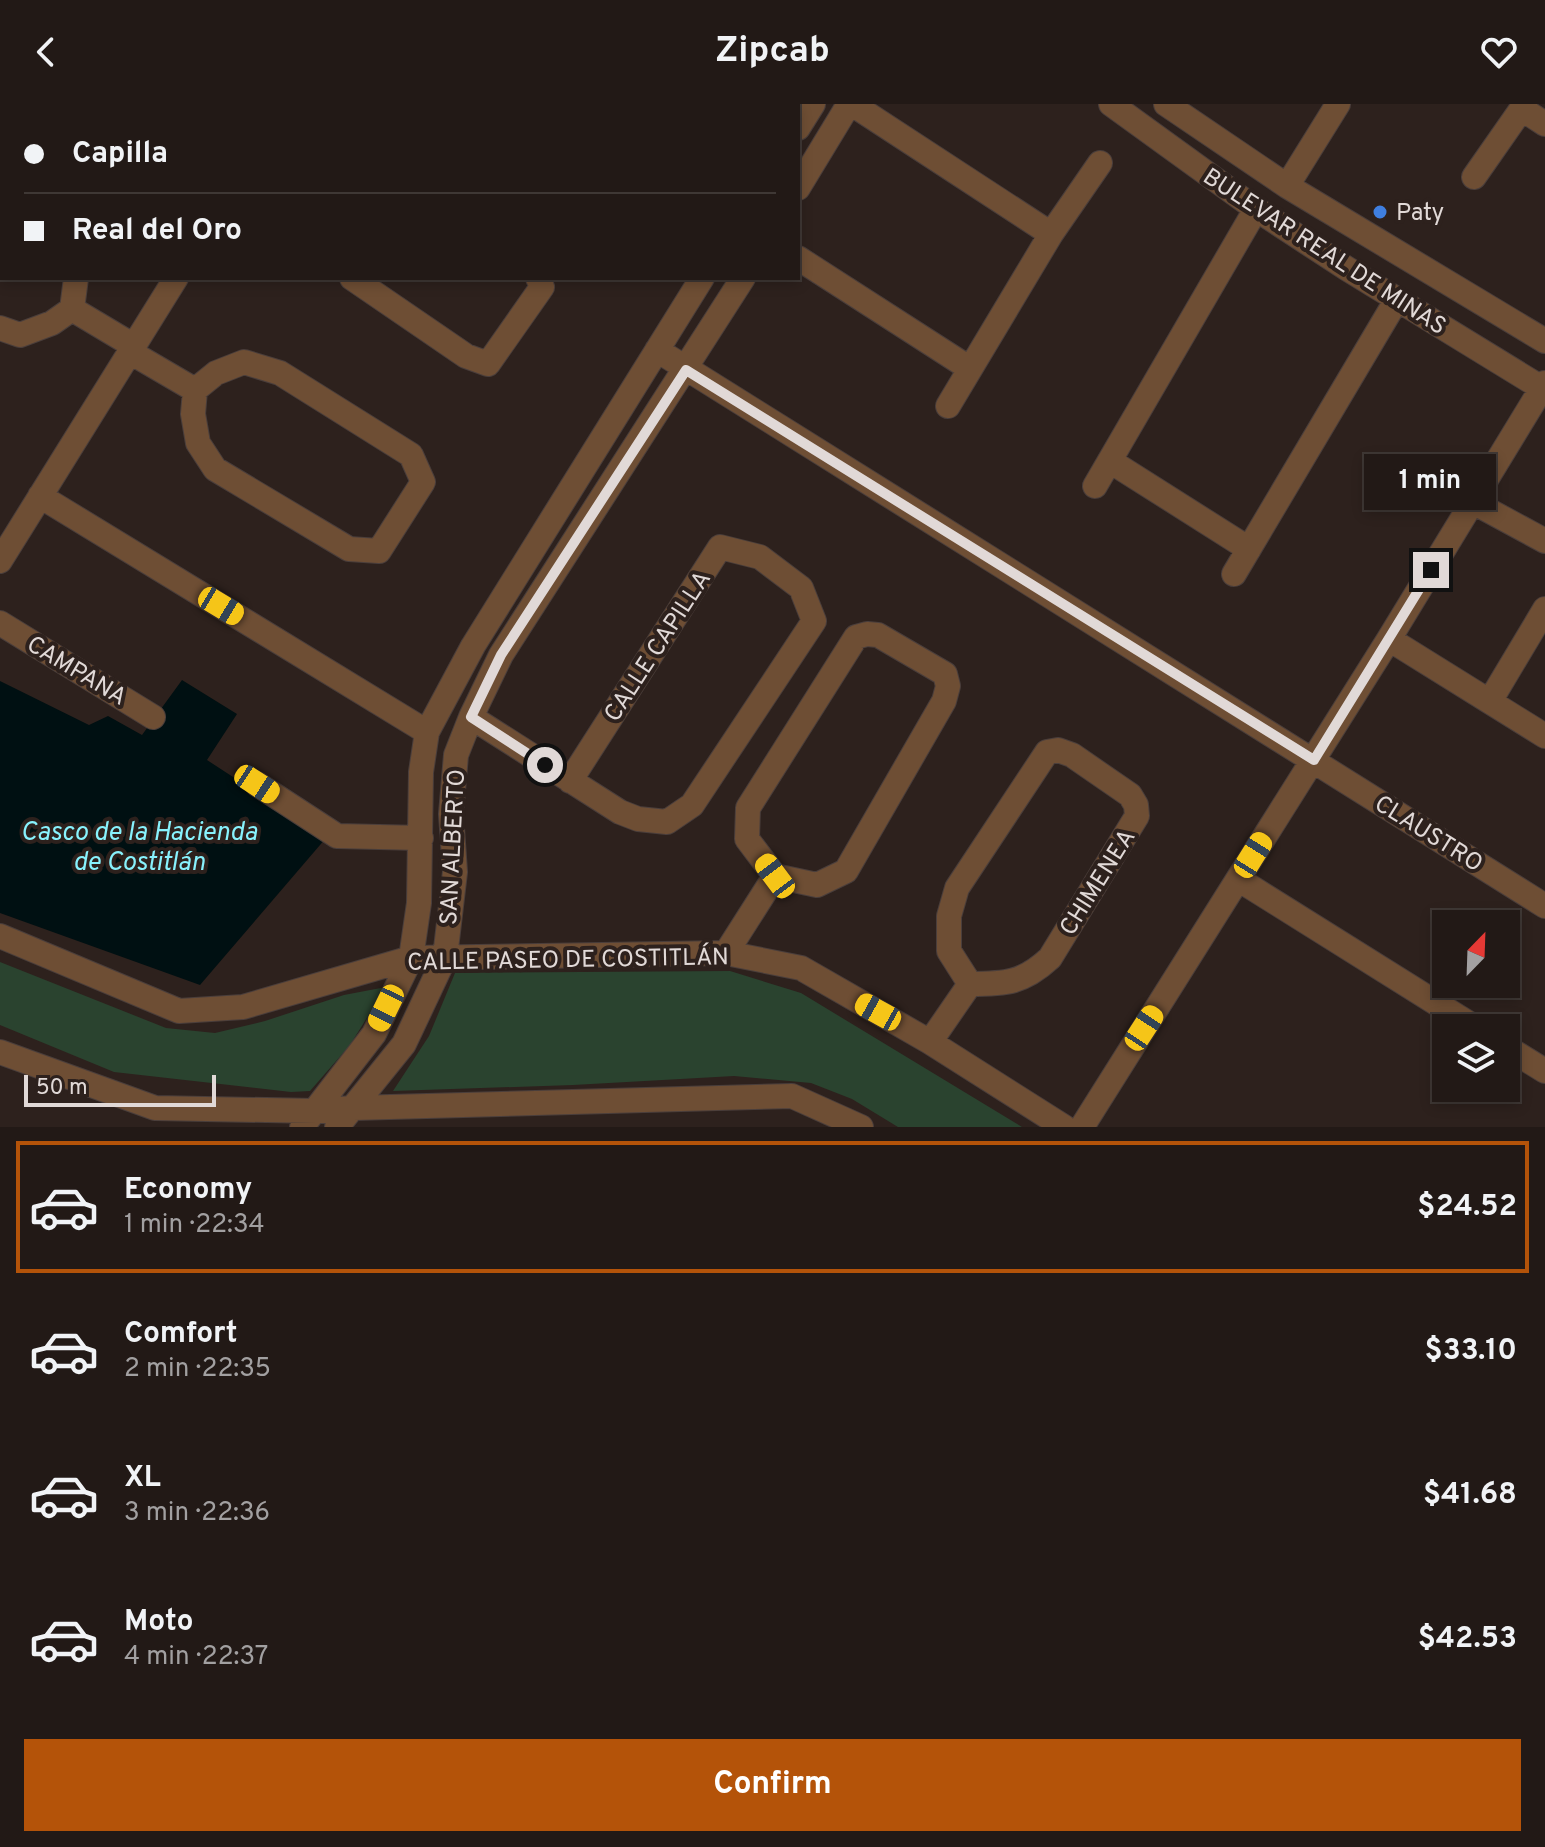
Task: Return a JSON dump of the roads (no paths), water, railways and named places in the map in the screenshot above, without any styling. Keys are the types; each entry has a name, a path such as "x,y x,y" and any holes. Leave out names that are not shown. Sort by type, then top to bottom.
{"street":[{"path":"800,125 813,104"},
{"path":"800,185 850,104 1051,234"},
{"name":"BULEVAR REAL DE MINAS","path":"1111,104 1256,209 1396,301 1544,387"},
{"name":"BULEVAR REAL DE MINAS","path":"1166,104 1287,186 1545,341"},
{"path":"1287,186 1338,104"},
{"path":"1474,177 1523,106 1545,124"},
{"path":"948,406 1051,234 1100,163"},
{"path":"1095,486 1256,209"},
{"path":"800,259 969,368"},
{"path":"0,328 20,335 52,323 72,309 76,280"},
{"path":"0,561 8,528 40,496 175,280"},
{"path":"355,280 466,356 488,364 542,287 539,280"},
{"name":"SAN ALBERTO","path":"308,1119 374,1034 411,958 419,903 421,772 427,732 473,646 701,280"},
{"name":"SAN ALBERTO","path":"337,1127 404,1044 445,957 455,872 451,814 456,755 471,717 501,655 742,280"},
{"path":"1234,574 1396,301"},
{"path":"72,309 195,390"},
{"name":"CLAUSTRO","path":"657,350 1545,906"},
{"path":"244,362 280,373 411,455 423,482 379,551 349,549 215,469 198,443 193,414 195,390 216,373 244,362"},
{"path":"1082,1127 1314,760 1544,387"},
{"path":"1110,461 1249,549"},
{"path":"40,496 427,732"},
{"path":"1473,502 1545,541"},
{"name":"CALLE CAPILLA","path":"720,547 760,557 801,588 814,621 692,805 667,822 638,819 570,781 720,547"},
{"path":"1490,701 1545,609"},
{"name":"CAMPANA","path":"0,623 153,717"},
{"path":"878,635 945,674 948,686 944,701 846,871 817,885 775,876 747,839 748,808 856,637 878,635"},
{"path":"1389,639 1545,736"},
{"path":"471,717 570,781"},
{"name":"CHIMENEA","path":"1058,750 1072,755 1130,795 1136,805 1137,816 1050,958 1032,974 1004,984 970,984 949,951 949,916 957,888 1047,752 1058,750"},
{"path":"257,784 337,836 421,838"},
{"path":"726,953 775,876"},
{"path":"1238,879 1454,1014"},
{"name":"CALLE PASEO DE COSTITLÁN","path":"0,936 179,1011 243,1007 411,958 726,953 801,968 930,1042 1064,1127"},
{"path":"930,1042 970,984"},
{"path":"0,1052 155,1108 308,1119 353,1108 792,1096 861,1127"},
{"path":"1520,1056 1545,1071"}],"water":[{"name":"Casco de la Hacienda de Costitlán","path":"182,680 237,714 207,760 326,838 200,985 0,913 0,681 89,725 108,716 142,735"}],"place":[{"name":"Paty","path":"1380,212"}]}
